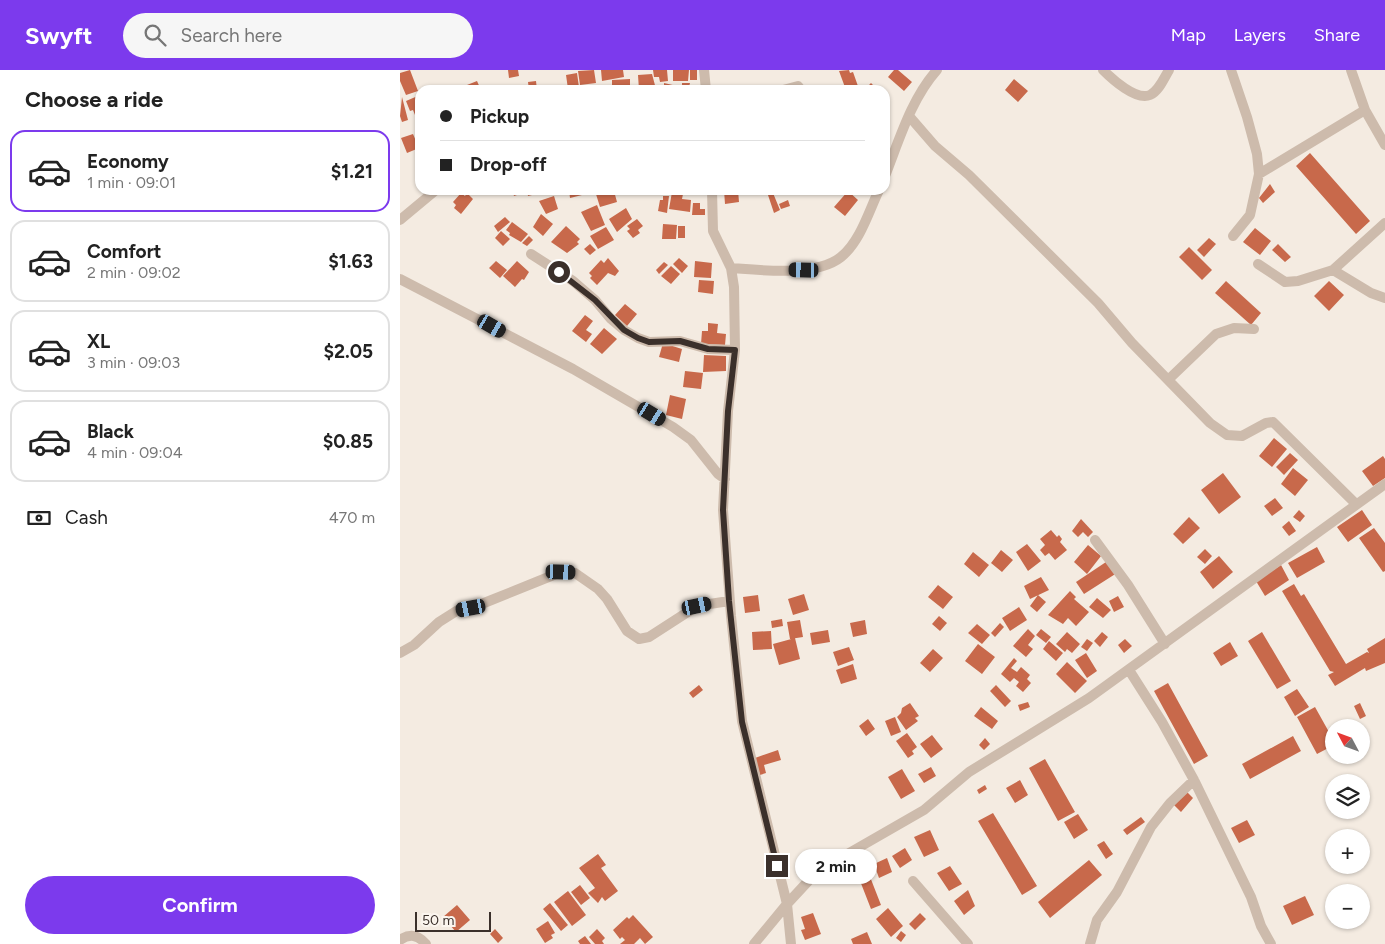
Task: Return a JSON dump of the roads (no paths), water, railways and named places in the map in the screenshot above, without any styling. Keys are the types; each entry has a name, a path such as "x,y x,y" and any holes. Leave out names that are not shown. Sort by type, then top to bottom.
{"street":[{"path":"704,70 706,85"},
{"path":"890,164 909,116 927,81 937,70"},
{"path":"1104,70 1117,84 1142,96 1150,95 1161,84 1169,70"},
{"path":"1231,70 1257,154 1259,174 1250,215 1233,236"},
{"path":"1351,70 1365,110 1385,145"},
{"path":"1259,174 1365,110"},
{"path":"909,116 935,146 969,175 1098,303 1132,343 1210,422 1227,435 1242,436 1272,422 1356,504"},
{"path":"400,220 430,195"},
{"path":"712,195 713,231 731,268 734,287 735,350 728,411 723,510 729,601 742,722 787,904 791,944"},
{"path":"731,268 804,270 830,263 841,257 850,247 876,195"},
{"path":"1258,264 1285,282 1298,282 1333,270 1385,223"},
{"path":"531,254 573,281 595,300 611,320 638,338 649,342 680,341 708,349 735,350"},
{"path":"1333,270 1371,293 1385,298"},
{"path":"400,279 573,369 674,427 691,440 718,474 725,479"},
{"path":"1169,379 1216,334 1234,328 1254,329"},
{"path":"754,944 812,877 830,864 924,810 969,772 1068,712 1129,670 1385,484"},
{"path":"1095,540 1128,585 1165,644"},
{"path":"400,653 414,646 439,622 458,610 484,603 561,572 575,573 598,589 607,599 627,632 639,639 649,637 697,606 729,601"},
{"path":"1129,670 1162,722 1194,780 1251,897 1261,926 1271,944"},
{"path":"1090,944 1097,920 1117,892 1152,827 1170,802 1194,780"},
{"path":"913,881 968,944"},
{"path":"400,940 411,935 416,936 426,944"}]}
